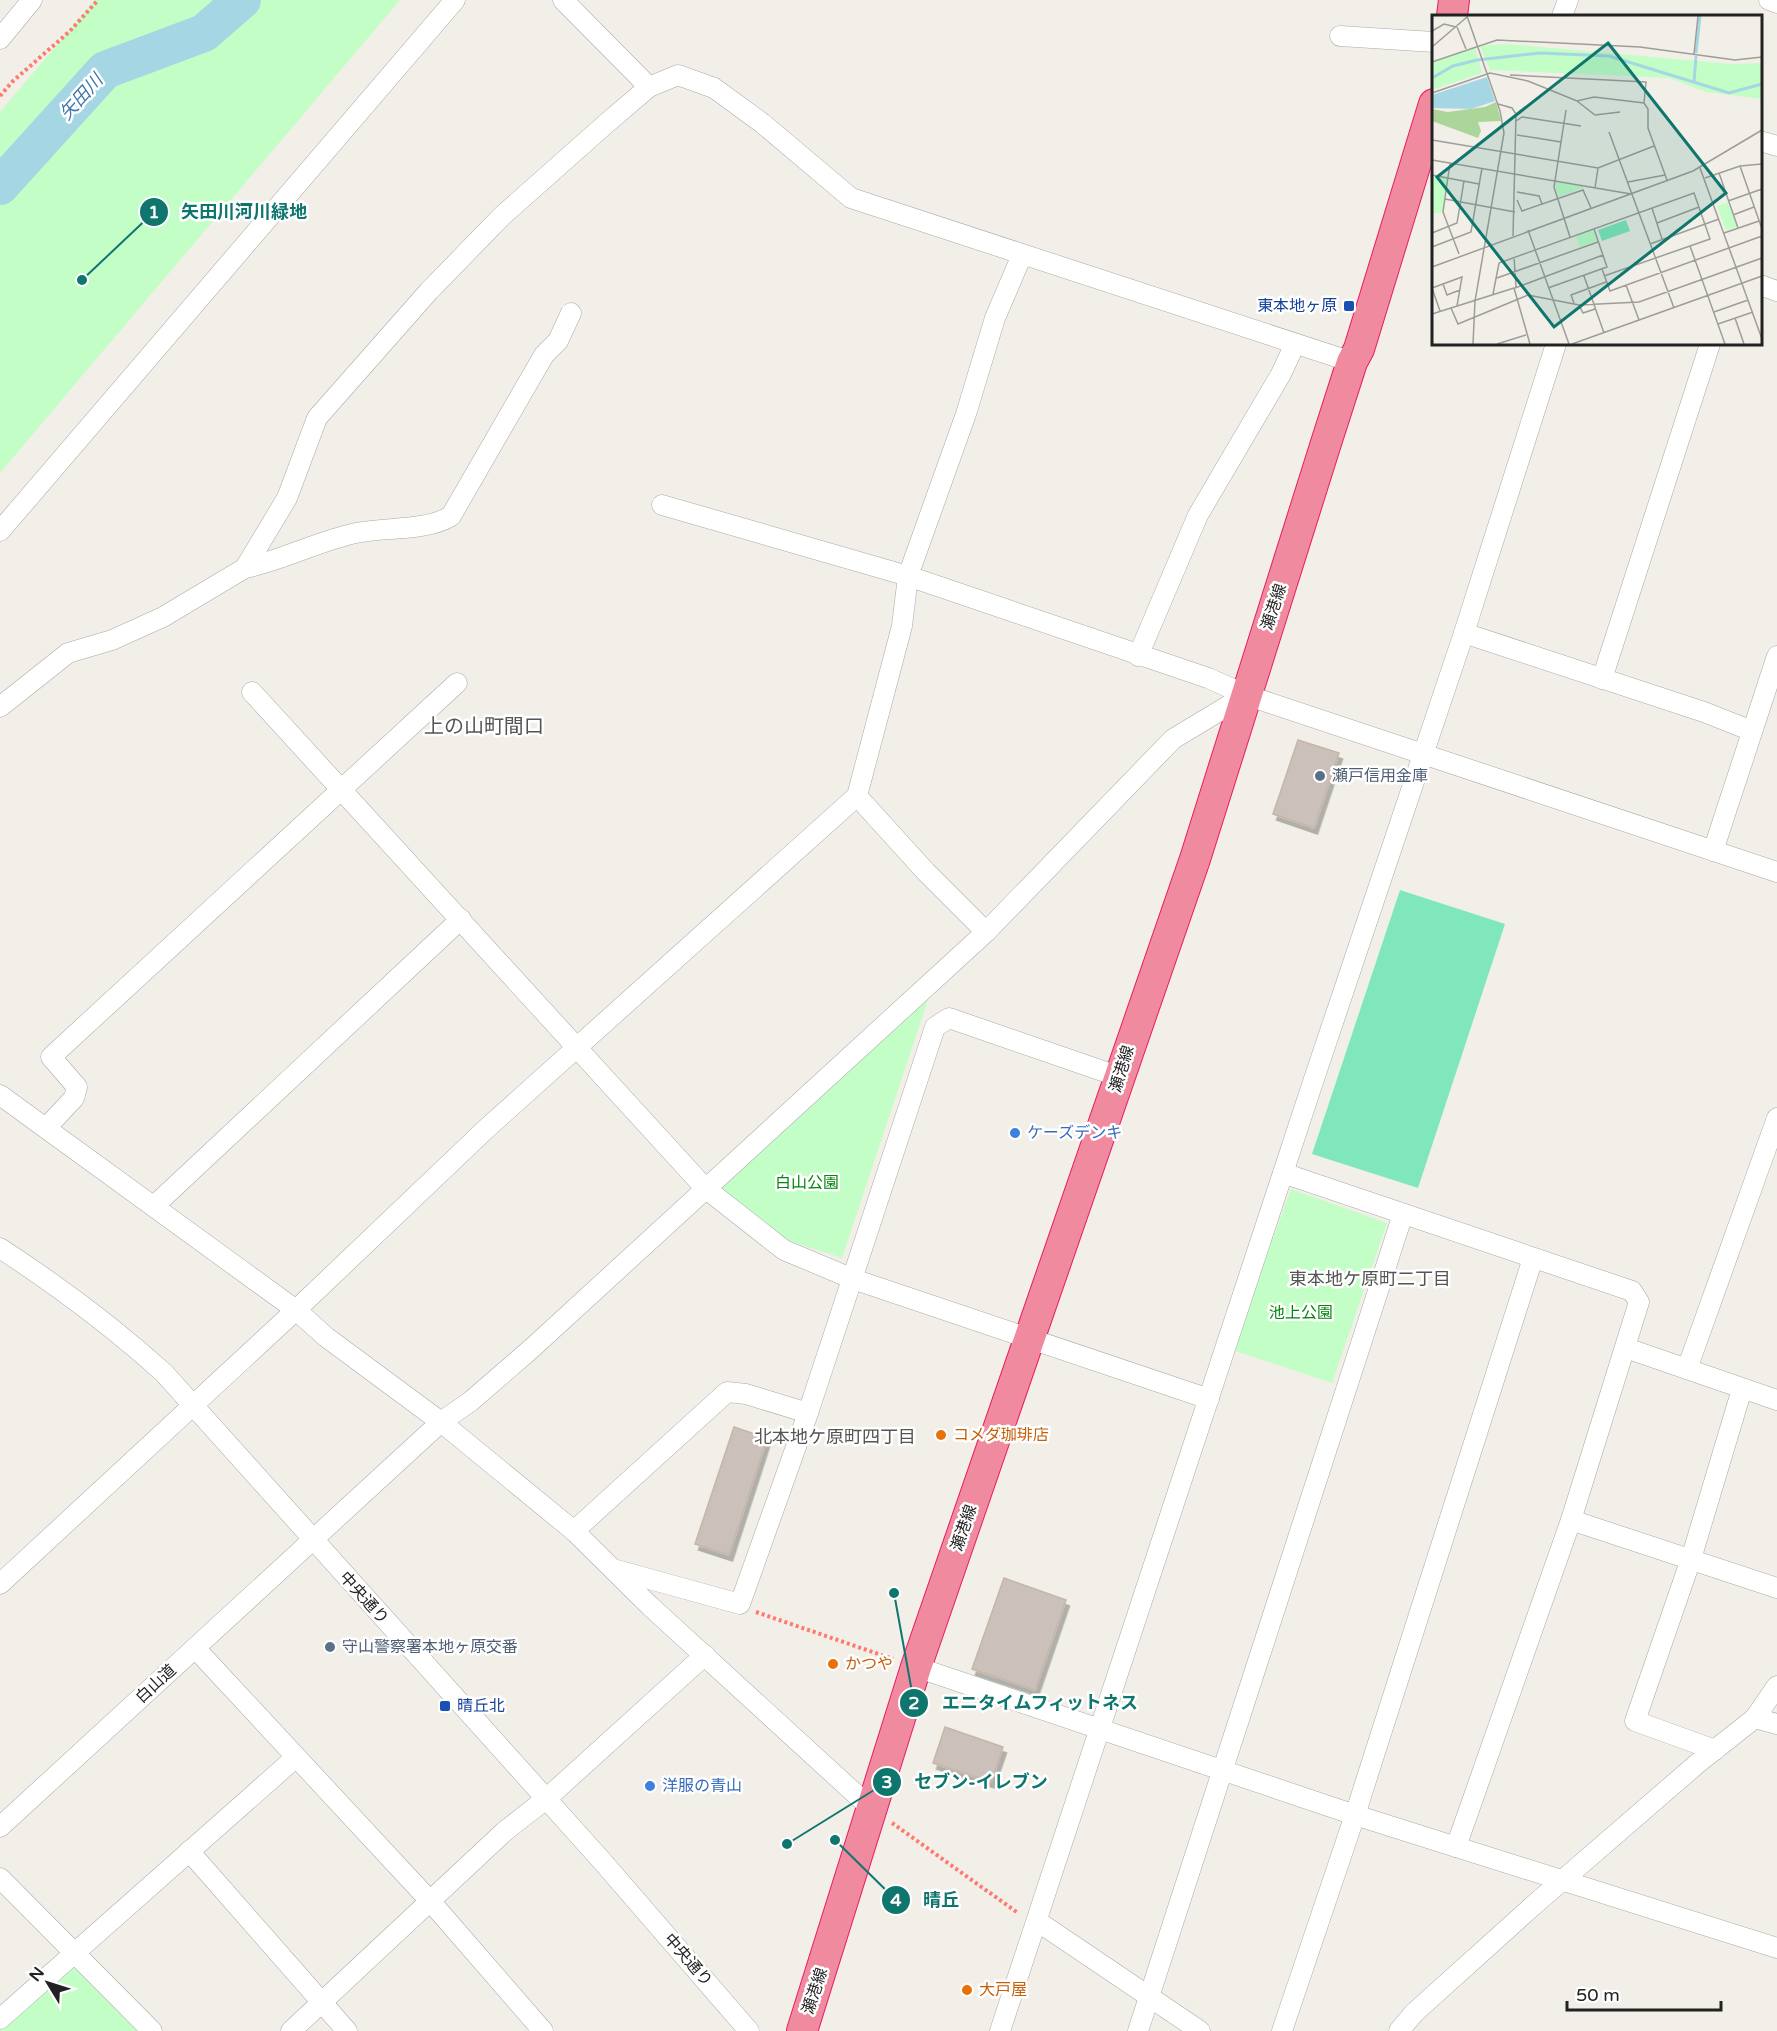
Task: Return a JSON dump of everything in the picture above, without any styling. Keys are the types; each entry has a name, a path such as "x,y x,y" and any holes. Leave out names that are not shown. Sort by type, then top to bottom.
{"highway":[{"path":"1452,15 1454,0"},
{"name":"瀬港線","path":"802,2031 916,1667 1120,1077 1138,1018 1195,859 1352,362 1359,349 1432,111"}],"street":[{"path":"0,39 32,0"},
{"path":"0,531 455,0"},
{"path":"563,0 649,87"},
{"path":"1562,15 1568,0"},
{"path":"1769,0 1777,3"},
{"path":"1340,36 1432,42"},
{"path":"245,568 287,498 317,418 429,291 502,216 649,87 678,75 714,88 762,123 851,198 1352,362"},
{"path":"1762,141 1777,146"},
{"path":"0,1584 296,1310 486,1129 857,796 902,626 908,576 966,414 995,318 1022,255"},
{"path":"1762,285 1777,291"},
{"path":"0,706 68,653 112,640 163,617 245,568 277,561 355,533 438,524 451,516 544,355 558,341 571,313"},
{"path":"1138,656 1198,515 1281,374 1295,344"},
{"path":"1000,2031 1464,633 1556,345"},
{"path":"1602,679 1710,345"},
{"path":"662,506 908,576 1208,678 1246,695 1777,872"},
{"path":"1464,633 1752,731"},
{"path":"1713,851 1777,656"},
{"path":"46,1127 74,1098 77,1087 51,1057 457,683"},
{"path":"252,692 705,1188 784,1250 853,1279 1209,1399"},
{"name":"白山道","path":"0,1827 441,1422 471,1401 531,1349 986,932 1173,739 1246,695"},
{"path":"857,796 926,872 986,932"},
{"path":"154,1206 461,919"},
{"path":"610,1568 740,1604 808,1413 935,1027 949,1018 1120,1077"},
{"path":"0,1095 296,1310 326,1337 441,1422 574,1531 610,1568 872,1809"},
{"path":"1687,1369 1777,1118"},
{"path":"1283,1173 1632,1291 1639,1302 1571,1520 1456,1847"},
{"path":"1137,2031 1151,1995 1221,1769 1403,1214"},
{"name":"中央通り","path":"0,1248 61,1288 128,1341 193,1406 546,1799 749,2031"},
{"path":"1282,2031 1355,1815 1533,1258"},
{"path":"1626,1348 1777,1400"},
{"path":"1715,1750 1635,1721 1691,1559 1742,1389"},
{"path":"574,1531 727,1392 746,1394 808,1413"},
{"path":"1571,1520 1777,1588"},
{"path":"195,1648 431,1902 543,2031"},
{"path":"291,2031 323,2004 505,1831 546,1799 705,1655"},
{"path":"916,1667 1355,1815 1777,1948"},
{"path":"1399,2031 1414,2013 1535,1904 1565,1881 1755,1718 1777,1686"},
{"path":"1755,1718 1777,1724"},
{"path":"0,2019 295,1758"},
{"path":"189,1851 347,2031"},
{"path":"0,1878 152,2031"},
{"path":"1036,1923 1151,1995 1200,2031"}],"path":[{"path":"0,96 12,82 70,31 98,0"},
{"path":"742,1599 754,1611 916,1667"},
{"path":"872,1809 1036,1923"}],"green space":[{"path":"95,0 400,0 0,473 0,112"},
{"path":"1400,890 1505,924 1418,1188 1312,1154"},
{"name":"白山公園","path":"921,999 928,1000 842,1258 789,1241 715,1190"},
{"name":"池上公園","path":"1291,1189 1387,1223 1332,1383 1232,1350"},
{"path":"74,1953 152,2031 0,2031 0,2019"}],"building":[{"path":"1298,740 1339,753 1314,828 1273,814"},
{"path":"734,1427 767,1438 729,1555 695,1544"},
{"path":"1004,1578 1066,1600 1035,1690 972,1669"},
{"path":"945,1727 1003,1747 991,1782 933,1763"}],"waterway":[{"name":"矢田川","path":"0,186 105,70 204,33 242,0"}],"place":[{"name":"矢田川河川緑地","path":"82,280"},
{"name":"東本地ヶ原","path":"1349,306"},
{"name":"瀬戸信用金庫","path":"1320,776"},
{"name":"ケーズデンキ","path":"1015,1133"},
{"name":"コメダ珈琲店","path":"941,1435"},
{"name":"エニタイムフィットネス","path":"894,1593"},
{"name":"守山警察署本地ヶ原交番","path":"330,1647"},
{"name":"かつや","path":"833,1664"},
{"name":"晴丘北","path":"445,1706"},
{"name":"洋服の青山","path":"650,1786"},
{"name":"晴丘","path":"835,1840"},
{"name":"セブン-イレブン","path":"787,1844"},
{"name":"大戸屋","path":"967,1990"}],"district":[{"name":"上の山町間口","path":"484,727"},
{"name":"東本地ケ原町二丁目","path":"1370,1279"},
{"name":"北本地ケ原町四丁目","path":"835,1437"}]}
